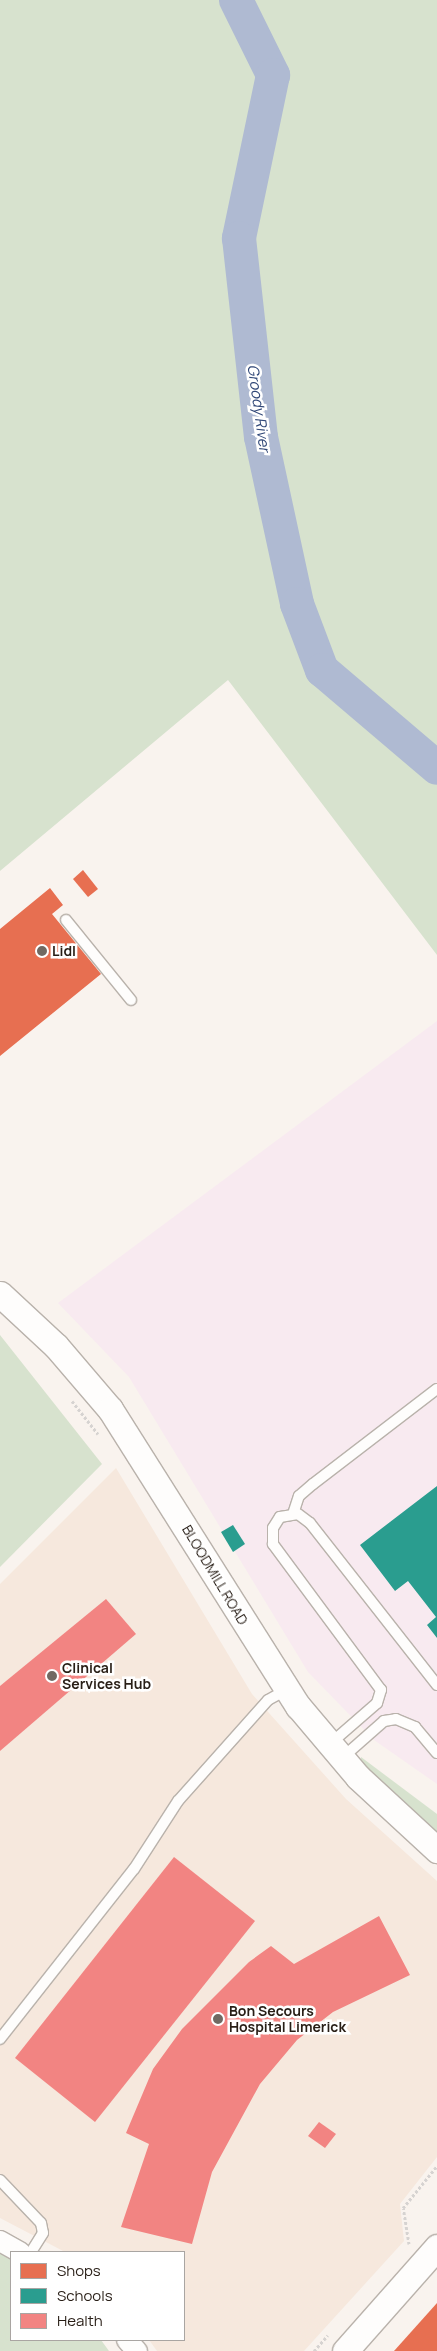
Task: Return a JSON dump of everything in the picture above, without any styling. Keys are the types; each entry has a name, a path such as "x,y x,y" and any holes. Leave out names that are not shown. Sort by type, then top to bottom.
{"street":[{"name":"BLOODMILL ROAD","path":"0,1294 56,1346 110,1409 286,1690 336,1751 437,1850"},
{"path":"0,2241 18,2251"},
{"path":"346,2351 437,2247"},
{"path":"129,2341 137,2351"}],"lane":[{"path":"66,920 131,1000"},
{"path":"336,1751 376,1704 381,1690 273,1544 276,1520 293,1514 306,1490 437,1389"},
{"path":"293,1514 310,1523 437,1685"},
{"path":"0,2039 134,1869 178,1801 268,1700 286,1690"},
{"path":"336,1751 384,1721 396,1718 415,1727 437,1753"},
{"path":"0,2180 41,2223 43,2233 32,2251"}],"path":[{"path":"411,2242 403,2208 437,2166"}],"shaded area":[{"path":"437,1021 437,1784 374,1740 308,1672 129,1377 58,1303"},
{"name":"Bon Secours Hospital Limerick","path":"116,1468 252,1694 346,1799 437,1881 437,2157 400,2204 404,2241 304,2351 157,2351 150,2341 185,2341 185,2251 63,2251 0,2218 0,1584"}],"green space":[{"path":"0,0 437,0 437,955 228,680 0,871"},
{"path":"0,1335 102,1464 0,1567"},
{"path":"361,1757 437,1814 437,1835 360,1762"},
{"path":"0,2252 10,2258 10,2341 102,2341 109,2351 0,2351"}],"building: Shops":[{"path":"83,870 98,889 88,897 73,879"},
{"name":"Lidl","path":"50,888 63,905 52,914 101,974 0,1056 0,929"},
{"path":"437,2303 437,2351 394,2351"}],"building: Schools":[{"path":"437,1486 437,1638 427,1625 436,1617 408,1581 395,1591 360,1545"},
{"path":"233,1525 245,1544 233,1552 221,1532"}],"building: Health":[{"name":"Clinical Services Hub","path":"106,1599 136,1634 0,1751 0,1686"},
{"name":"Bon Secours Hospital Limerick","path":"174,1857 255,1921 95,2122 15,2058"},
{"name":"Bon Secours Hospital Limerick","path":"379,1916 410,1975 333,2012 297,2040 260,2084 212,2172 192,2244 121,2227 149,2144 126,2133 153,2069 182,2029 249,1962 271,1946 294,1964"},
{"path":"319,2122 336,2134 325,2148 308,2136"}],"waterway":[{"name":"Groody River","path":"236,0 273,75 239,238 261,437 297,604 322,670 437,768"}],"place":[{"name":"Lidl","path":"42,951"},
{"name":"Clinical Services Hub","path":"52,1676"},
{"name":"Bon Secours Hospital Limerick","path":"218,2019"}]}
